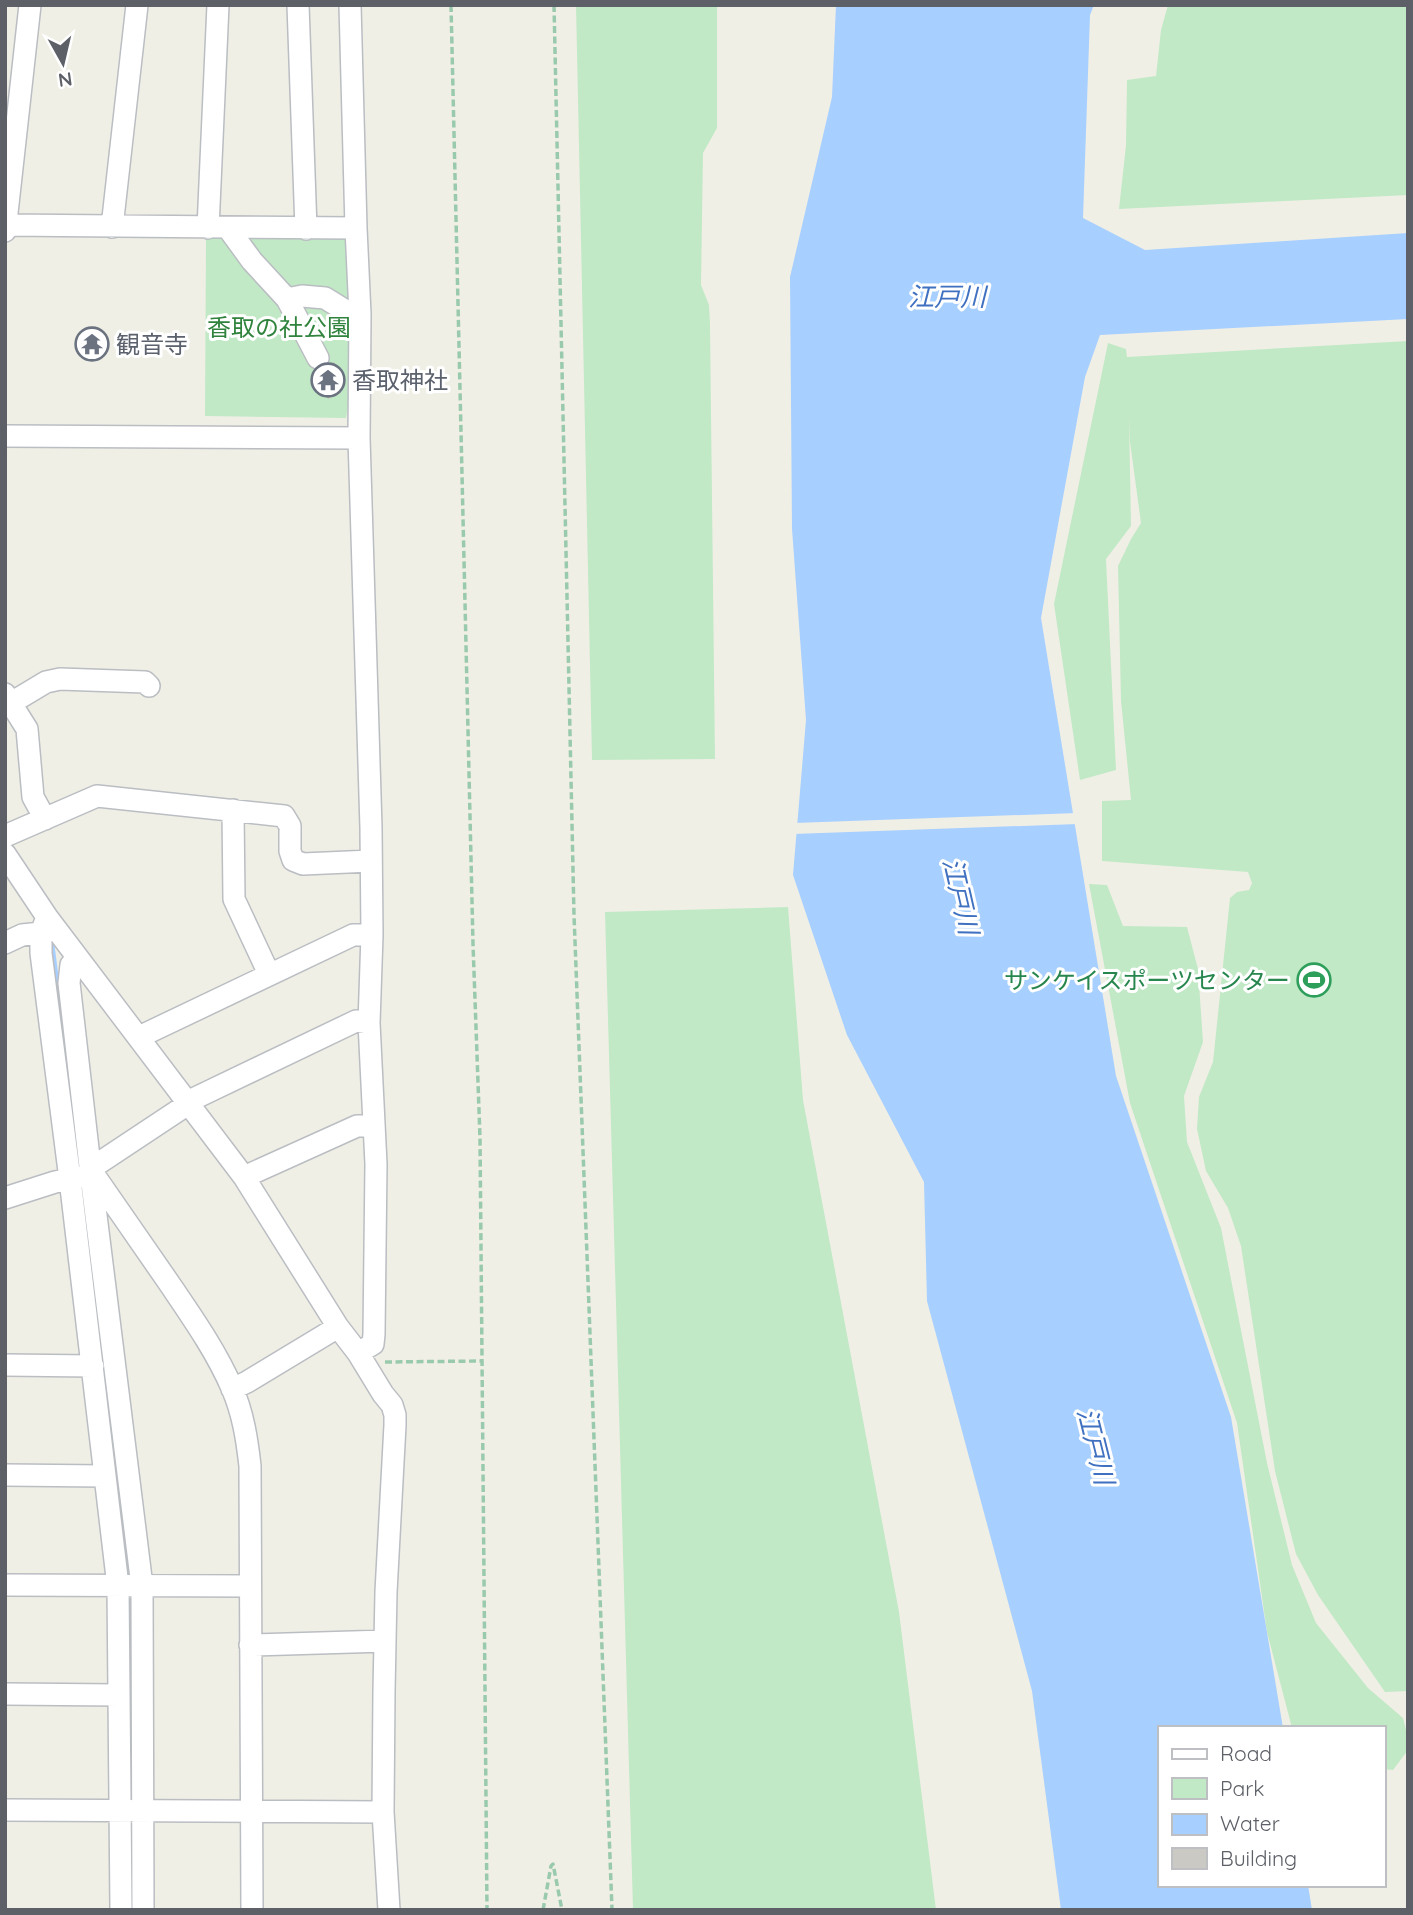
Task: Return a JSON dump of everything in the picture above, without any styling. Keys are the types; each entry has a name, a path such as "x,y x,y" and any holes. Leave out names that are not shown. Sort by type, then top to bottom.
{"street":[{"path":"5,231 30,5"},
{"path":"112,227 136,5"},
{"path":"218,5 218,228 288,299 318,358"},
{"path":"298,5 306,229"},
{"path":"350,5 360,314 359,438 371,861 369,1023 376,1164 374,1334 373,1344 363,1361"},
{"path":"6,225 356,228"},
{"path":"288,299 302,296 325,299 346,311 360,314"},
{"path":"5,436 359,438"},
{"path":"45,819 33,797 27,729 8,698 60,679 145,682 149,686"},
{"path":"5,836 97,796 284,816 290,826 290,851 293,860 303,864 371,861"},
{"path":"233,810 234,899 269,974"},
{"path":"5,854 44,925 79,960 243,1177 338,1327 392,1405 395,1415 385,1641 383,1812 389,1910"},
{"path":"5,943 44,925"},
{"path":"44,925 41,953 84,1174 142,1586 143,1910"},
{"path":"139,1037 353,935 372,935"},
{"path":"79,960 71,965 69,983 84,1174 93,1366 118,1586 121,1910"},
{"path":"5,1198 84,1174 188,1103 356,1021 369,1023"},
{"path":"243,1177 357,1126 373,1126"},
{"path":"84,1174 182,1302 217,1357 241,1412 250,1466 252,1910"},
{"path":"232,1388 247,1382 338,1327"},
{"path":"5,1365 93,1366"},
{"path":"5,1475 105,1476"},
{"path":"5,1585 250,1586"},
{"path":"250,1645 385,1641"},
{"path":"5,1694 118,1695"},
{"path":"5,1810 383,1812"}],"path":[{"path":"451,5 480,1138 487,1910"},
{"path":"554,5 574,915 612,1910"},
{"path":"363,1361 481,1361"},
{"path":"543,1910 551,1866 554,1864 562,1910"}],"green space":[{"path":"576,5 717,5 717,128 703,153 701,285 709,305 710,324 715,759 592,760"},
{"path":"1168,5 1408,5 1408,195 1119,209 1126,145 1127,80 1156,76 1161,30"},
{"name":"香取の社公園","path":"206,236 350,237 352,381 346,418 205,416"},
{"name":"サンケイスポーツセンター","path":"1408,341 1408,1691 1385,1692 1318,1595 1296,1554 1275,1471 1241,1246 1228,1208 1206,1171 1197,1129 1199,1097 1213,1062 1230,898 1237,892 1249,890 1252,883 1248,872 1102,861 1102,801 1131,800 1121,701 1118,566 1141,523 1129,416 1131,526 1106,559 1116,770 1080,780 1054,604 1108,343 1126,349 1127,357"},
{"path":"1089,884 1107,885 1123,926 1187,927 1198,969 1203,1042 1184,1096 1187,1142 1221,1228 1267,1463 1292,1565 1316,1623 1368,1688 1403,1718 1408,1750 1393,1770 1385,1769 1385,1726 1291,1726 1267,1632 1237,1423 1130,1103"},
{"path":"788,907 803,1100 899,1612 936,1910 633,1910 605,912"}],"water":[{"name":"江戸川","path":"836,5 1094,5 1090,15 1083,218 1145,250 1408,233 1408,319 1100,335 1085,377 1041,618 1116,1076 1231,1417 1283,1726 1158,1726 1158,1887 1308,1887 1312,1910 1061,1910 1032,1691 927,1301 924,1182 847,1035 793,875 806,720 792,529 790,277 832,97"}],"pier":[{"path":"1077,813 1078,824 793,834 794,823"}],"building":[{"name":"香取神社","path":"334,362 341,379 337,381 341,393 328,399 315,373"}],"waterway":[{"path":"51,937 71,1095"}],"place":[{"name":"観音寺","path":"92,344"},
{"name":"香取神社","path":"328,380"},
{"name":"サンケイスポーツセンター","path":"1314,980"}]}
